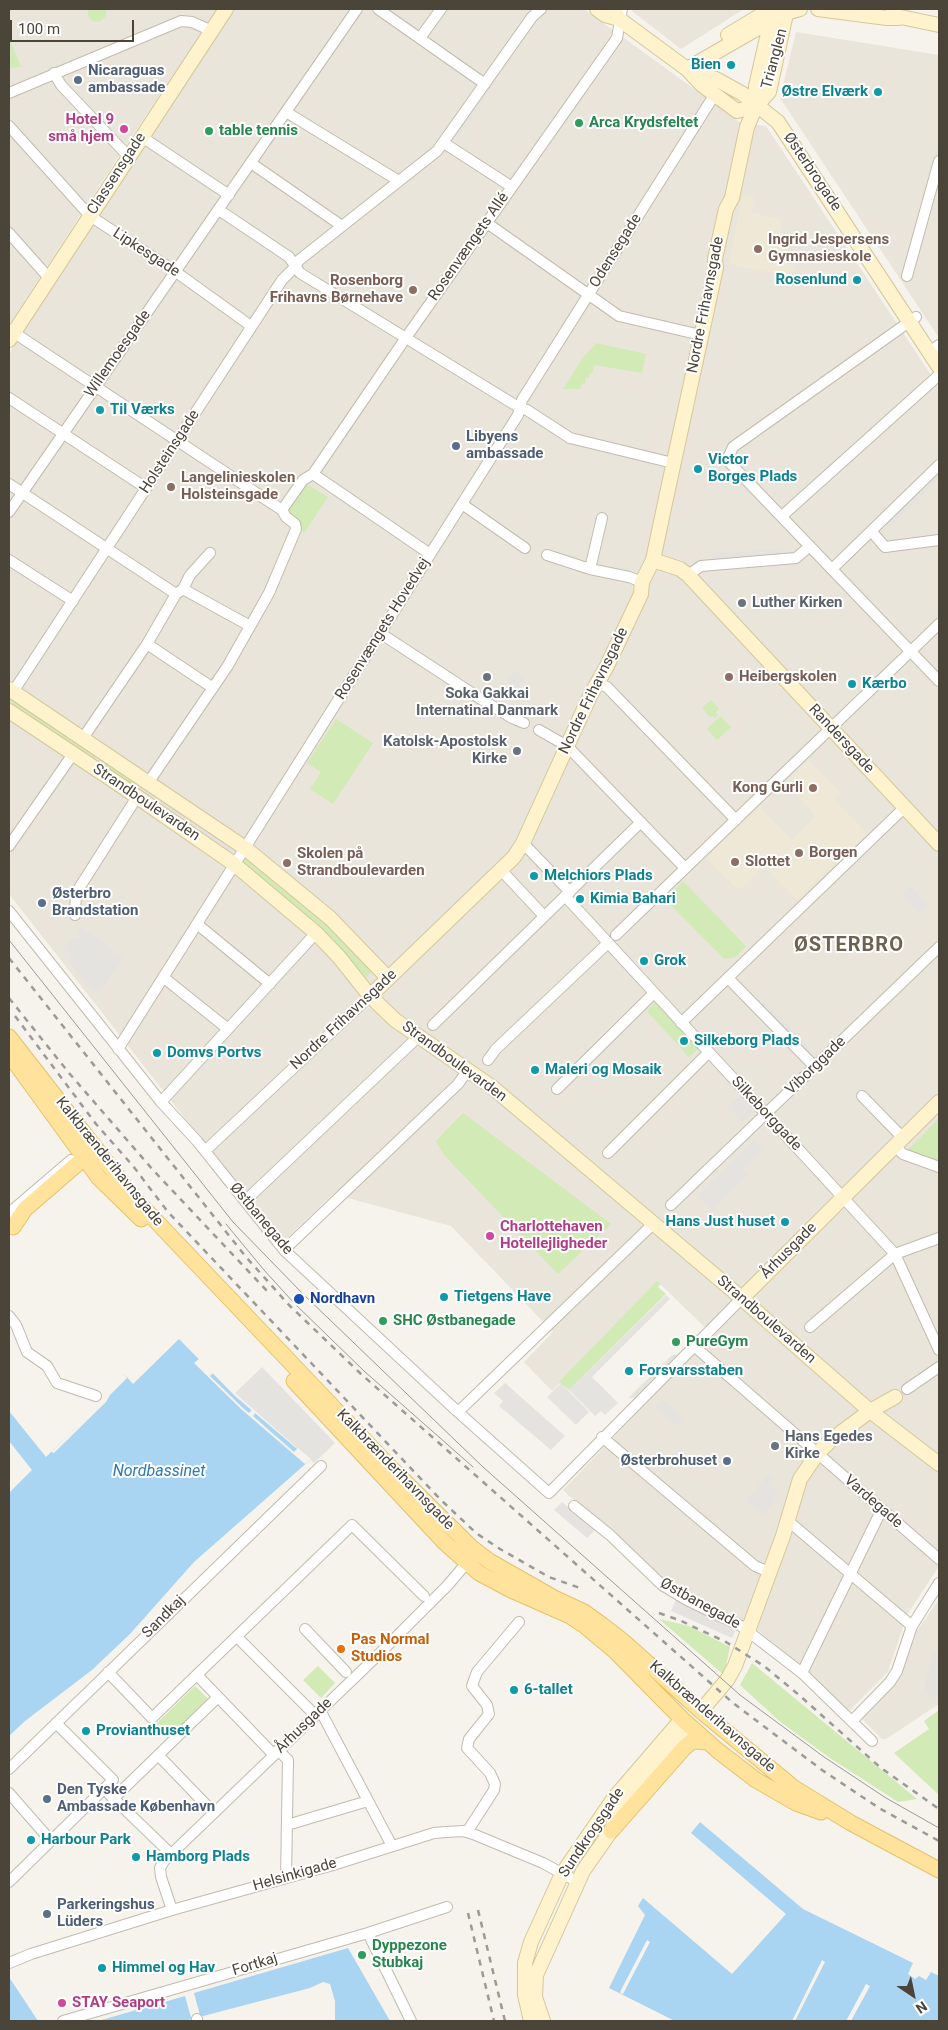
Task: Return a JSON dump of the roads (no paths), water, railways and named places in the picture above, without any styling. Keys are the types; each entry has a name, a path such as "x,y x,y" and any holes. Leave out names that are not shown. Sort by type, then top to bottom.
{"main road":[{"name":"Kalkbrænderihavnsgade","path":"9,1037 99,1178 231,1309 248,1330 445,1543 584,1612 624,1642 692,1719 708,1742 756,1780 796,1803 851,1823"},
{"name":"Kalkbrænderihavnsgade","path":"9,1054 85,1154 136,1199 390,1467 472,1557 479,1573 511,1590 570,1616 585,1626 692,1719 794,1788 851,1823 939,1870"},
{"path":"10,1223 85,1154"},
{"path":"611,1831 684,1748 692,1741 708,1742"}],"street":[{"name":"Classensgade","path":"10,334 226,9"},
{"name":"Willemoesgade","path":"9,512 21,492 358,9"},
{"path":"378,9 485,84"},
{"path":"420,38 441,9"},
{"name":"Holsteinsgade","path":"11,691 108,548 282,280 296,266 298,261 437,151 532,17 541,9"},
{"name":"Østerbrogade","path":"597,9 606,15 618,12 684,67 702,85 738,111 756,106"},
{"path":"773,12 800,9"},
{"path":"818,9 898,18"},
{"path":"870,9 898,18 939,25"},
{"name":"Rosenvængets Allé","path":"282,510 303,480 313,474 405,339 617,38 618,12"},
{"name":"Trianglen","path":"684,67 753,30 773,12"},
{"name":"Trianglen","path":"684,67 773,12"},
{"name":"Trianglen","path":"756,106 769,92 773,12"},
{"path":"9,93 181,21 192,22 212,31"},
{"name":"Østerbrogade","path":"684,67 709,75 743,94 778,122 912,320 936,349 939,367"},
{"path":"54,73 62,85 129,157"},
{"name":"Odensegade","path":"520,408 522,400 715,94"},
{"name":"Nordre Frihavnsgade","path":"205,1151 502,870 523,843 566,746 641,594 642,582 653,560 726,209 732,198 747,127 756,106"},
{"path":"286,112 399,181"},
{"name":"Lipkesgade","path":"9,126 90,216 176,272 251,326"},
{"path":"142,137 229,195"},
{"path":"444,143 512,187"},
{"path":"907,276 939,161"},
{"path":"251,163 342,226"},
{"path":"219,210 289,257 300,274 520,408 527,410 570,438 673,463"},
{"path":"487,223 619,316 701,336"},
{"path":"9,233 49,278"},
{"path":"912,320 733,447 730,463 939,681"},
{"path":"10,334 95,387 282,510 286,517 295,524 296,529 269,594 213,688 148,783"},
{"path":"782,516 939,375"},
{"path":"9,398 146,488"},
{"name":"Rosenvængets Hovedvej","path":"118,1049 518,415 520,408"},
{"path":"832,569 939,465"},
{"path":"313,474 430,554"},
{"path":"9,484 108,548 180,591 250,626"},
{"path":"462,504 525,548"},
{"path":"590,569 602,518"},
{"path":"872,532 885,546 939,540"},
{"path":"688,575 701,566 796,558 810,546"},
{"path":"83,738 147,644 190,575 210,553"},
{"path":"547,555 590,569 629,577 642,582"},
{"path":"9,560 73,601"},
{"name":"Randersgade","path":"653,560 680,569 688,575 939,844"},
{"path":"616,935 939,624"},
{"path":"380,633 481,699 524,723"},
{"path":"147,644 213,688"},
{"path":"597,683 607,687 736,820"},
{"name":"Strandboulevarden","path":"11,691 245,848 330,918 388,978"},
{"name":"Strandboulevarden","path":"9,711 234,864 316,933 339,957 370,996 395,1020 492,1087 742,1298 870,1410 939,1464"},
{"path":"539,730 566,746 686,868"},
{"path":"9,846 73,754"},
{"path":"75,915 76,893 137,797"},
{"path":"681,1023 905,807"},
{"path":"433,1024 641,822"},
{"path":"523,843 567,894"},
{"path":"502,870 544,916"},
{"name":"Silkeborggade","path":"567,894 608,943 895,1254 939,1350"},
{"name":"Østbanegade","path":"9,912 161,1102 205,1151 284,1250 458,1412 549,1493"},
{"path":"197,924 270,984"},
{"path":"161,1102 316,933"},
{"path":"488,1060 496,1049 608,943"},
{"name":"Viborggade","path":"671,1205 939,947"},
{"path":"163,977 228,1029"},
{"path":"728,978 815,1067"},
{"path":"557,1089 654,992"},
{"path":"245,1201 418,1037"},
{"path":"608,1153 709,1052"},
{"path":"284,1250 458,1084 468,1070"},
{"path":"862,1096 899,1142 903,1154 939,1167"},
{"name":"Århusgade","path":"549,1493 602,1437 939,1102"},
{"path":"458,1412 653,1224"},
{"path":"810,1326 895,1254 939,1238"},
{"path":"9,1316 16,1325 27,1352 47,1366 57,1383 96,1396"},
{"name":"Vardegade","path":"694,1346 939,1559"},
{"path":"692,1719 727,1680 735,1666 769,1572 777,1534 786,1520 800,1479 817,1454 831,1440 870,1410 901,1393 939,1367"},
{"path":"602,1437 754,1566 769,1572"},
{"name":"Sandkaj","path":"9,1769 321,1466"},
{"name":"Østbanegade","path":"574,1506 610,1535 662,1585 748,1631 802,1673 872,1741"},
{"path":"802,1673 882,1509"},
{"path":"786,1520 912,1626"},
{"path":"108,1672 152,1718 352,1525 424,1596"},
{"name":"Århusgade","path":"172,1910 160,1868 171,1854 427,1607 472,1557"},
{"path":"852,1721 890,1682 897,1671 912,1626 939,1583"},
{"path":"467,1832 494,1790 495,1784 490,1773 467,1748 469,1739 489,1714 487,1705 472,1686 477,1672 519,1622"},
{"path":"305,1629 346,1672"},
{"path":"236,1636 317,1713 392,1846"},
{"path":"197,1675 276,1752 288,1760 286,1878"},
{"path":"113,1799 218,1697"},
{"name":"Sundkrogsgade","path":"543,2021 535,1997 536,1975 583,1871 611,1831 617,1816 630,1794 692,1719"},
{"name":"Sundkrogsgade","path":"531,2021 526,2007 525,1963 531,1942 562,1874 614,1798 692,1719"},
{"path":"9,1882 113,1780 56,1723"},
{"path":"158,1755 214,1813"},
{"path":"104,1789 171,1854"},
{"path":"9,1794 51,1841"},
{"path":"287,1825 368,1801"},
{"name":"Helsinkigade","path":"10,1959 434,1833 467,1832 543,1864 578,1882"},
{"name":"Fortkaj","path":"62,2021 368,1933 447,1907"},
{"path":"368,1933 411,2021"}],"water":[{"name":"Nordbassinet","path":"179,1339 235,1396 310,1460 194,1562 130,1634 92,1670 25,1721 9,1736 9,1493 32,1470 9,1441 9,1411 46,1457 124,1374 133,1384"},
{"path":"700,1822 803,1909 913,1963 908,1974 915,1979 919,1976 926,1980 931,1972 939,1976 939,2021 675,2021 609,1988 645,1915 638,1906 643,1898 732,1974 786,1914 691,1833"},
{"path":"350,1942 363,1961 392,2021 335,2021 335,2001 330,1984 323,1982 310,1988 184,2021 79,2021"},
{"path":"9,1977 38,2021 9,2021"}],"tram line":[{"path":"9,940 233,1222 303,1294 483,1467 740,1695 824,1757 886,1798 939,1828"},
{"path":"226,1224 294,1303 364,1371 473,1467"}],"railway":[{"path":"9,958 246,1257 289,1305 361,1374 733,1703 822,1770 879,1808 939,1841"},
{"path":"9,998 69,1073 153,1170 268,1292"},
{"path":"15,1016 96,1124 133,1166 168,1212 440,1499 476,1533 500,1549 549,1577 580,1588"},
{"path":"659,1613 679,1620 726,1642 764,1666 881,1768 939,1809"},
{"path":"478,1910 505,2021"},
{"path":"468,1913 494,2021"}],"place":[{"name":"Bien","path":"731,65"},
{"name":"Nicaraguas ambassade","path":"78,80"},
{"name":"Østre Elværk","path":"878,92"},
{"name":"Arca Krydsfeltet","path":"579,123"},
{"name":"Hotel 9 små hjem","path":"124,129"},
{"name":"table tennis","path":"209,131"},
{"name":"Ingrid Jespersens Gymnasieskole","path":"758,249"},
{"name":"Rosenlund","path":"857,280"},
{"name":"Rosenborg Frihavns Børnehave","path":"413,290"},
{"name":"Til Værks","path":"100,410"},
{"name":"Libyens ambassade","path":"456,446"},
{"name":"Victor Borges Plads","path":"698,469"},
{"name":"Langelinieskolen Holsteinsgade","path":"171,487"},
{"name":"Luther Kirken","path":"742,603"},
{"name":"Soka Gakkai Internatinal Danmark","path":"487,677"},
{"name":"Heibergskolen","path":"729,677"},
{"name":"Kærbo","path":"852,684"},
{"name":"Katolsk-Apostolsk Kirke","path":"517,751"},
{"name":"Kong Gurli","path":"813,788"},
{"name":"Borgen","path":"799,853"},
{"name":"Slottet","path":"735,862"},
{"name":"Skolen på Strandboulevarden","path":"287,863"},
{"name":"Melchiors Plads","path":"534,876"},
{"name":"Kimia Bahari","path":"580,899"},
{"name":"Østerbro Brandstation","path":"42,903"},
{"name":"Grok","path":"644,961"},
{"name":"Silkeborg Plads","path":"684,1041"},
{"name":"Domvs Portvs","path":"157,1053"},
{"name":"Maleri og Mosaik","path":"535,1070"},
{"name":"Hans Just huset","path":"785,1222"},
{"name":"Charlottehaven Hotellejligheder","path":"490,1236"},
{"name":"Tietgens Have","path":"444,1297"},
{"name":"Nordhavn","path":"299,1299"},
{"name":"SHC Østbanegade","path":"383,1321"},
{"name":"PureGym","path":"676,1342"},
{"name":"Forsvarsstaben","path":"629,1371"},
{"name":"Hans Egedes Kirke","path":"775,1446"},
{"name":"Østerbrohuset","path":"727,1461"},
{"name":"Pas Normal Studios","path":"341,1649"},
{"name":"6-tallet","path":"514,1690"},
{"name":"Provianthuset","path":"86,1731"},
{"name":"Den Tyske Ambassade København","path":"47,1799"},
{"name":"Harbour Park","path":"31,1840"},
{"name":"Hamborg Plads","path":"136,1857"},
{"name":"Parkeringshus Lüders","path":"47,1914"},
{"name":"Dyppezone Stubkaj","path":"362,1955"},
{"name":"Himmel og Hav","path":"102,1968"},
{"name":"STAY Seaport","path":"62,2003"}],"district":[{"name":"ØSTERBRO","path":"849,946"}]}
